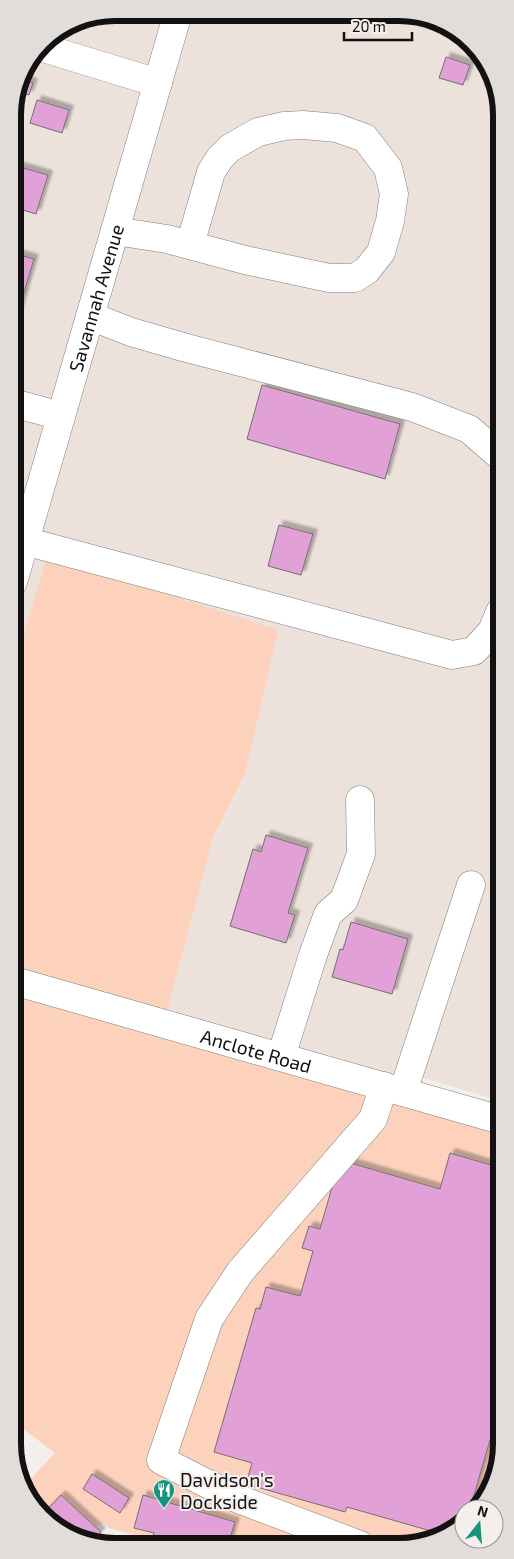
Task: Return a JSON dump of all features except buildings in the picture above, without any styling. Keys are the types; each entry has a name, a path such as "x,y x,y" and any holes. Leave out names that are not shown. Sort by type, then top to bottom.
{"street":[{"name":"Savannah Avenue","path":"21,534 61,416 176,21"},
{"path":"48,50 158,83"},
{"path":"115,231 167,239 245,260 329,278 355,278 367,270 381,252 388,229 394,194 388,168 365,138 336,128 303,125 284,126 258,132 230,148 220,158 211,172 190,245"},
{"path":"90,316 131,332 183,347 412,407 469,429 493,450"},
{"path":"21,405 61,416"},
{"path":"21,541 452,655 474,651 493,629"},
{"path":"282,1057 312,955 328,914 344,900 361,854 360,800"},
{"path":"344,1538 233,1496 161,1460 209,1319 240,1272 373,1119 393,1089 472,886"},
{"name":"Anclote Road","path":"21,983 493,1118"}],"shaded area":[{"path":"109,21 164,21 21,512 21,109 26,85 37,63 49,49 63,37 79,28"},
{"path":"188,21 405,21 429,26 456,41 469,53 483,74 488,85 493,109 493,1099 407,1073 402,1078 167,1011 213,838 245,774 47,556 21,645 21,597"},
{"path":"47,555 278,630 245,774 213,838 167,1011 21,970 21,644"},
{"path":"21,997 493,1132 493,1450 486,1480 477,1496 475,1499 454,1499 454,1519 435,1531 423,1535 398,1538 143,1538 109,1528 104,1524 98,1525 89,1534 74,1528 58,1518 37,1496 29,1481 55,1453 21,1427"}],"place":[{"name":"Davidson's Dockside","path":"164,1509"}]}
